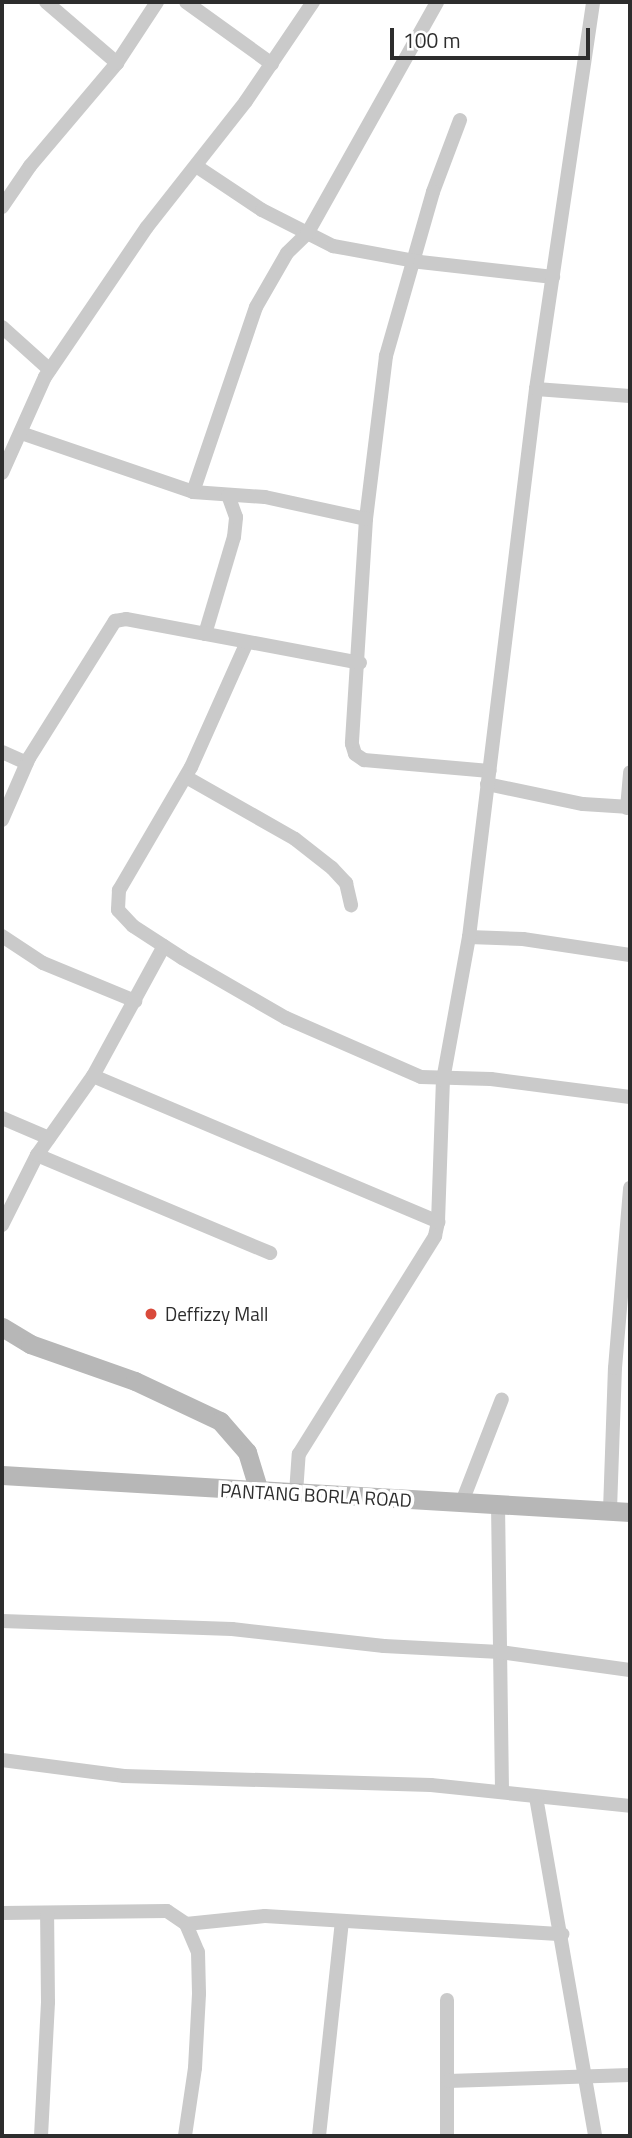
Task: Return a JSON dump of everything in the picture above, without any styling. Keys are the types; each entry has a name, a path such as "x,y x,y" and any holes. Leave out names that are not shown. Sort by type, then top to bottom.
{"street":[{"path":"46,2 117,63"},
{"path":"2,207 30,166 117,63 157,2"},
{"path":"186,2 272,64"},
{"path":"2,473 50,370 147,227 272,64 313,2"},
{"path":"193,492 256,307 287,253 307,234 437,2"},
{"path":"296,1493 299,1454 435,1236 438,1222 443,1080 469,937 536,389 593,2"},
{"path":"460,120 386,356 366,519 355,754 364,760 489,778 583,804 629,808 630,772"},
{"path":"196,166 307,234 333,246 414,261 553,277"},
{"path":"2,327 50,370"},
{"path":"536,389 630,396"},
{"path":"21,433 193,492 265,497 366,519"},
{"path":"205,634 234,537 236,517 228,495"},
{"path":"2,820 27,763 115,621 125,619 360,663"},
{"path":"247,642 186,776 119,890 118,910 164,946 297,1024 421,1077 443,1080 491,1079 630,1097"},
{"path":"2,752 27,763"},
{"path":"186,776 295,839 332,868 346,883 351,905"},
{"path":"2,936 43,963 135,1001"},
{"path":"469,937 523,939 630,955"},
{"path":"2,1225 37,1155 93,1076 164,946"},
{"path":"93,1076 438,1222"},
{"path":"2,1118 49,1138"},
{"path":"37,1155 270,1253"},
{"path":"610,1510 615,1368 630,1188"},
{"path":"2,1327 30,1344 135,1381 220,1422 247,1452 258,1489"},
{"path":"462,1502 502,1399"},
{"name":"PANTANG BORLA ROAD","path":"2,1475 630,1512"},
{"path":"498,1504 502,1791"},
{"path":"2,1621 175,1625 384,1646 500,1652 630,1670"},
{"path":"2,1760 124,1776 418,1784 630,1806"},
{"path":"536,1797 562,1934 595,2136"},
{"path":"2,1913 167,1911 186,1924 198,1952 199,1994 195,2068 185,2136"},
{"path":"41,2136 47,2041 47,1913"},
{"path":"186,1924 257,1916 562,1934"},
{"path":"319,2136 342,1922"},
{"path":"447,2000 447,2136"},
{"path":"448,2081 586,2079 630,2075"}],"place":[{"name":"Deffizzy Mall","path":"151,1314"}]}
